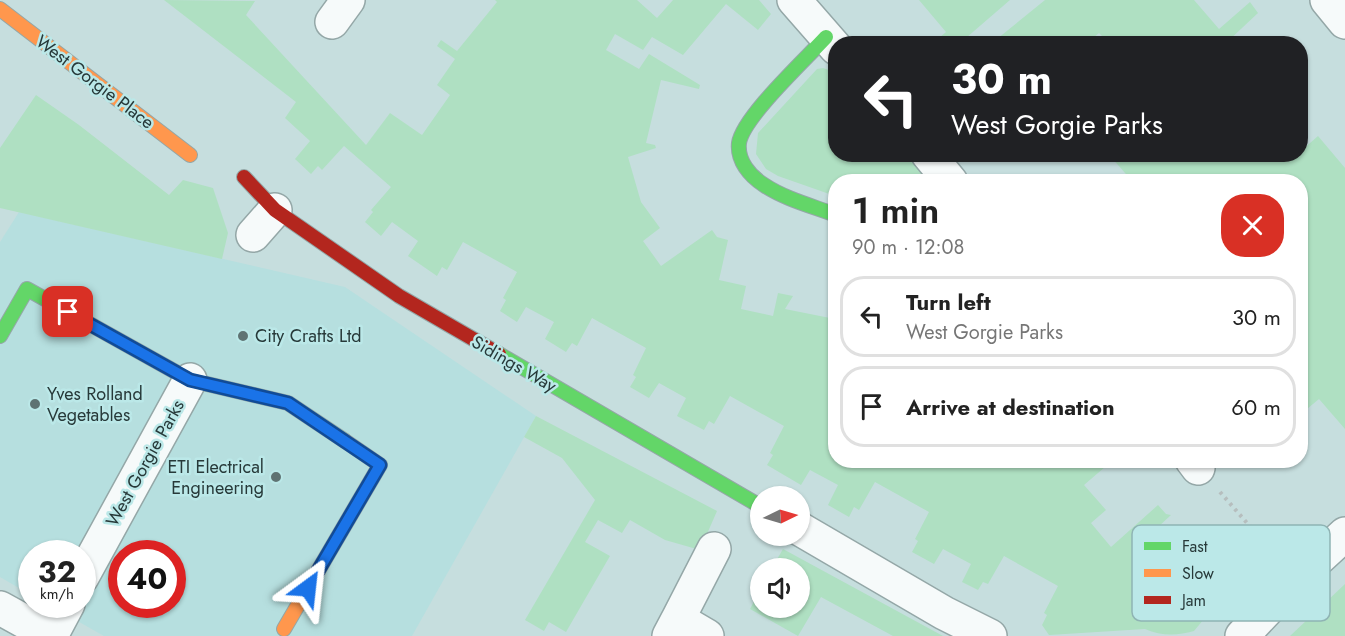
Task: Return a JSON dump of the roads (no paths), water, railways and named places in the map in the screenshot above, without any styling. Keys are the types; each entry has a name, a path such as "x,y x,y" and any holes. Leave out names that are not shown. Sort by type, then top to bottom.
{"street":[{"path":"794,0 828,39"},
{"path":"1327,0 1345,22"},
{"name":"West Gorgie Place","path":"0,9 190,155"},
{"path":"828,45 747,123 741,133 739,153 747,173 759,183 828,212"},
{"path":"935,162 944,174"},
{"name":"Sidings Way","path":"244,177 275,210 399,296 750,500"},
{"path":"253,235 275,210"},
{"name":"West Gorgie Parks","path":"0,336 27,289 190,380 288,403 380,465 284,629"},
{"name":"West Gorgie Parks","path":"96,551 190,380"},
{"path":"1330,548 1345,534"},
{"path":"810,535 944,613 990,636"},
{"path":"707,636 674,628 714,549"},
{"path":"0,608 51,636 61,618"},
{"path":"1242,636 1256,621"}],"place":[{"name":"City Crafts Ltd","path":"243,336"},
{"name":"Yves Rolland Vegetables","path":"35,404"},
{"name":"ETI Electrical Engineering","path":"276,477"}]}
